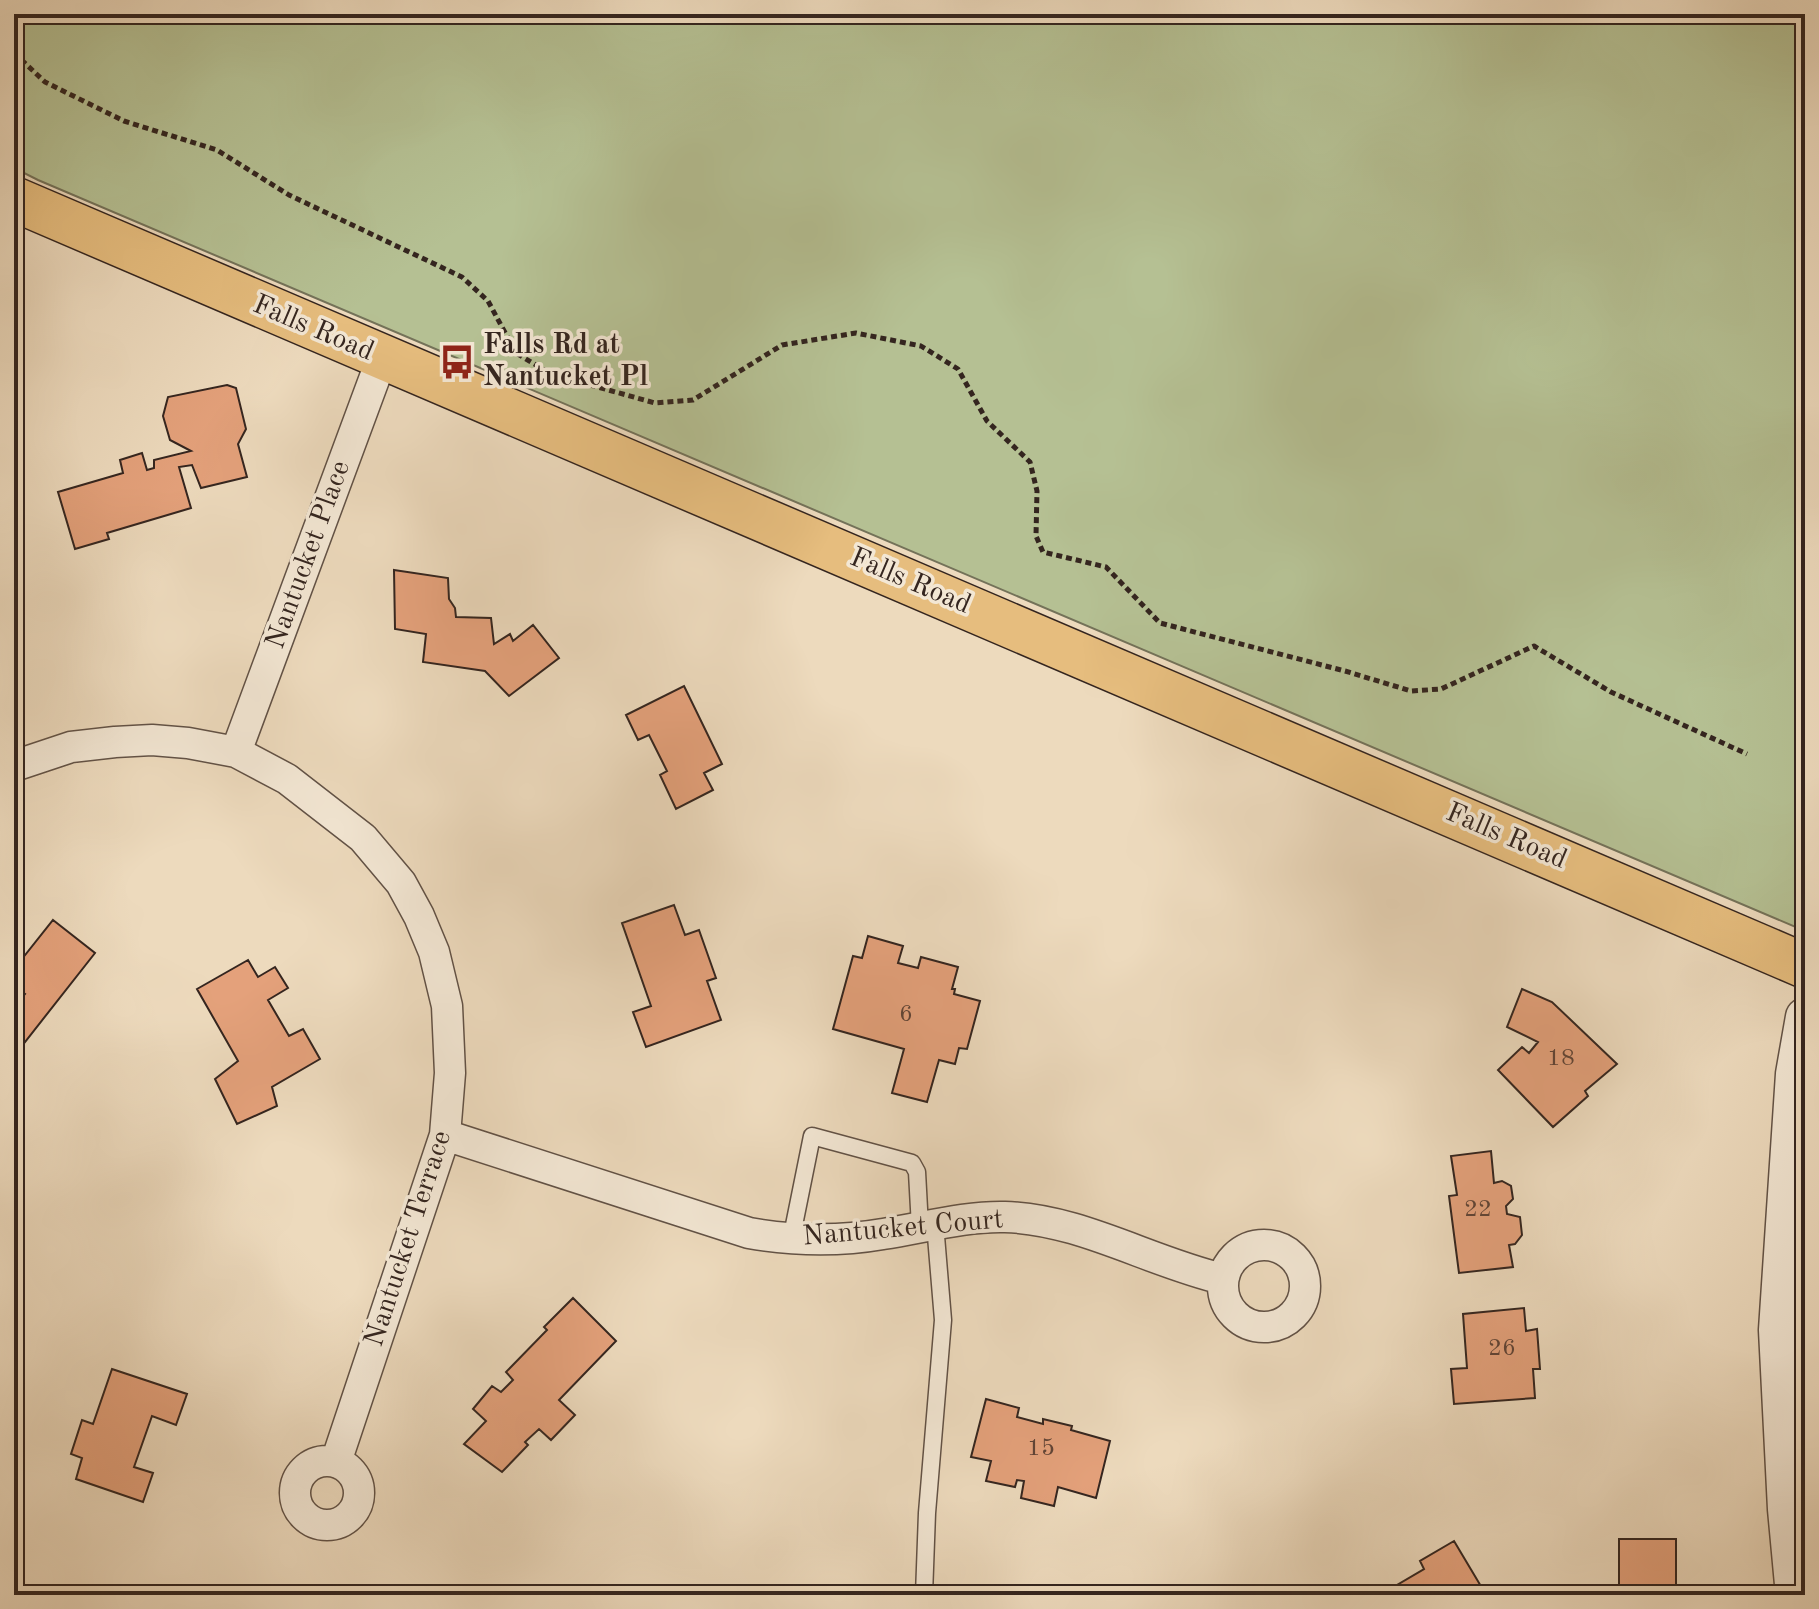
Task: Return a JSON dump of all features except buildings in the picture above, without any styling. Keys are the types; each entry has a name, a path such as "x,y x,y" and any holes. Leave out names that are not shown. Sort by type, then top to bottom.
{"main road":[{"name":"Falls Road","path":"14,199 1805,966"}],"street":[{"name":"Nantucket Place","path":"236,752 382,358"},
{"name":"Nantucket Terrace","path":"14,766 71,747 115,742 152,740 236,752 287,779 374,848 401,883 434,952 447,1006 450,1073 445,1135 336,1462"},
{"path":"1795,1595 1787,1509 1778,1330 1795,1074 1805,1017"},
{"name":"Nantucket Court","path":"445,1135 749,1233 820,1241 1004,1217 1045,1222 1078,1231 1192,1272 1223,1279"}],"lane":[{"path":"791,1240 812,1136 912,1163 917,1172 928,1226 943,1320 927,1513 924,1595"}],"path":[{"path":"14,53 45,82 124,121 217,150 289,195 462,277 488,301 516,353 551,374 655,403 693,400 782,345 856,333 921,346 958,369 987,421 1030,462 1037,491 1036,536 1043,552 1106,567 1160,623 1411,691 1441,689 1534,646 1611,692 1747,754"}],"green space":[{"path":"14,14 1805,14 1805,931 14,168"}],"place":[{"name":"Falls Rd at Nantucket Pl","path":"457,362"}]}
